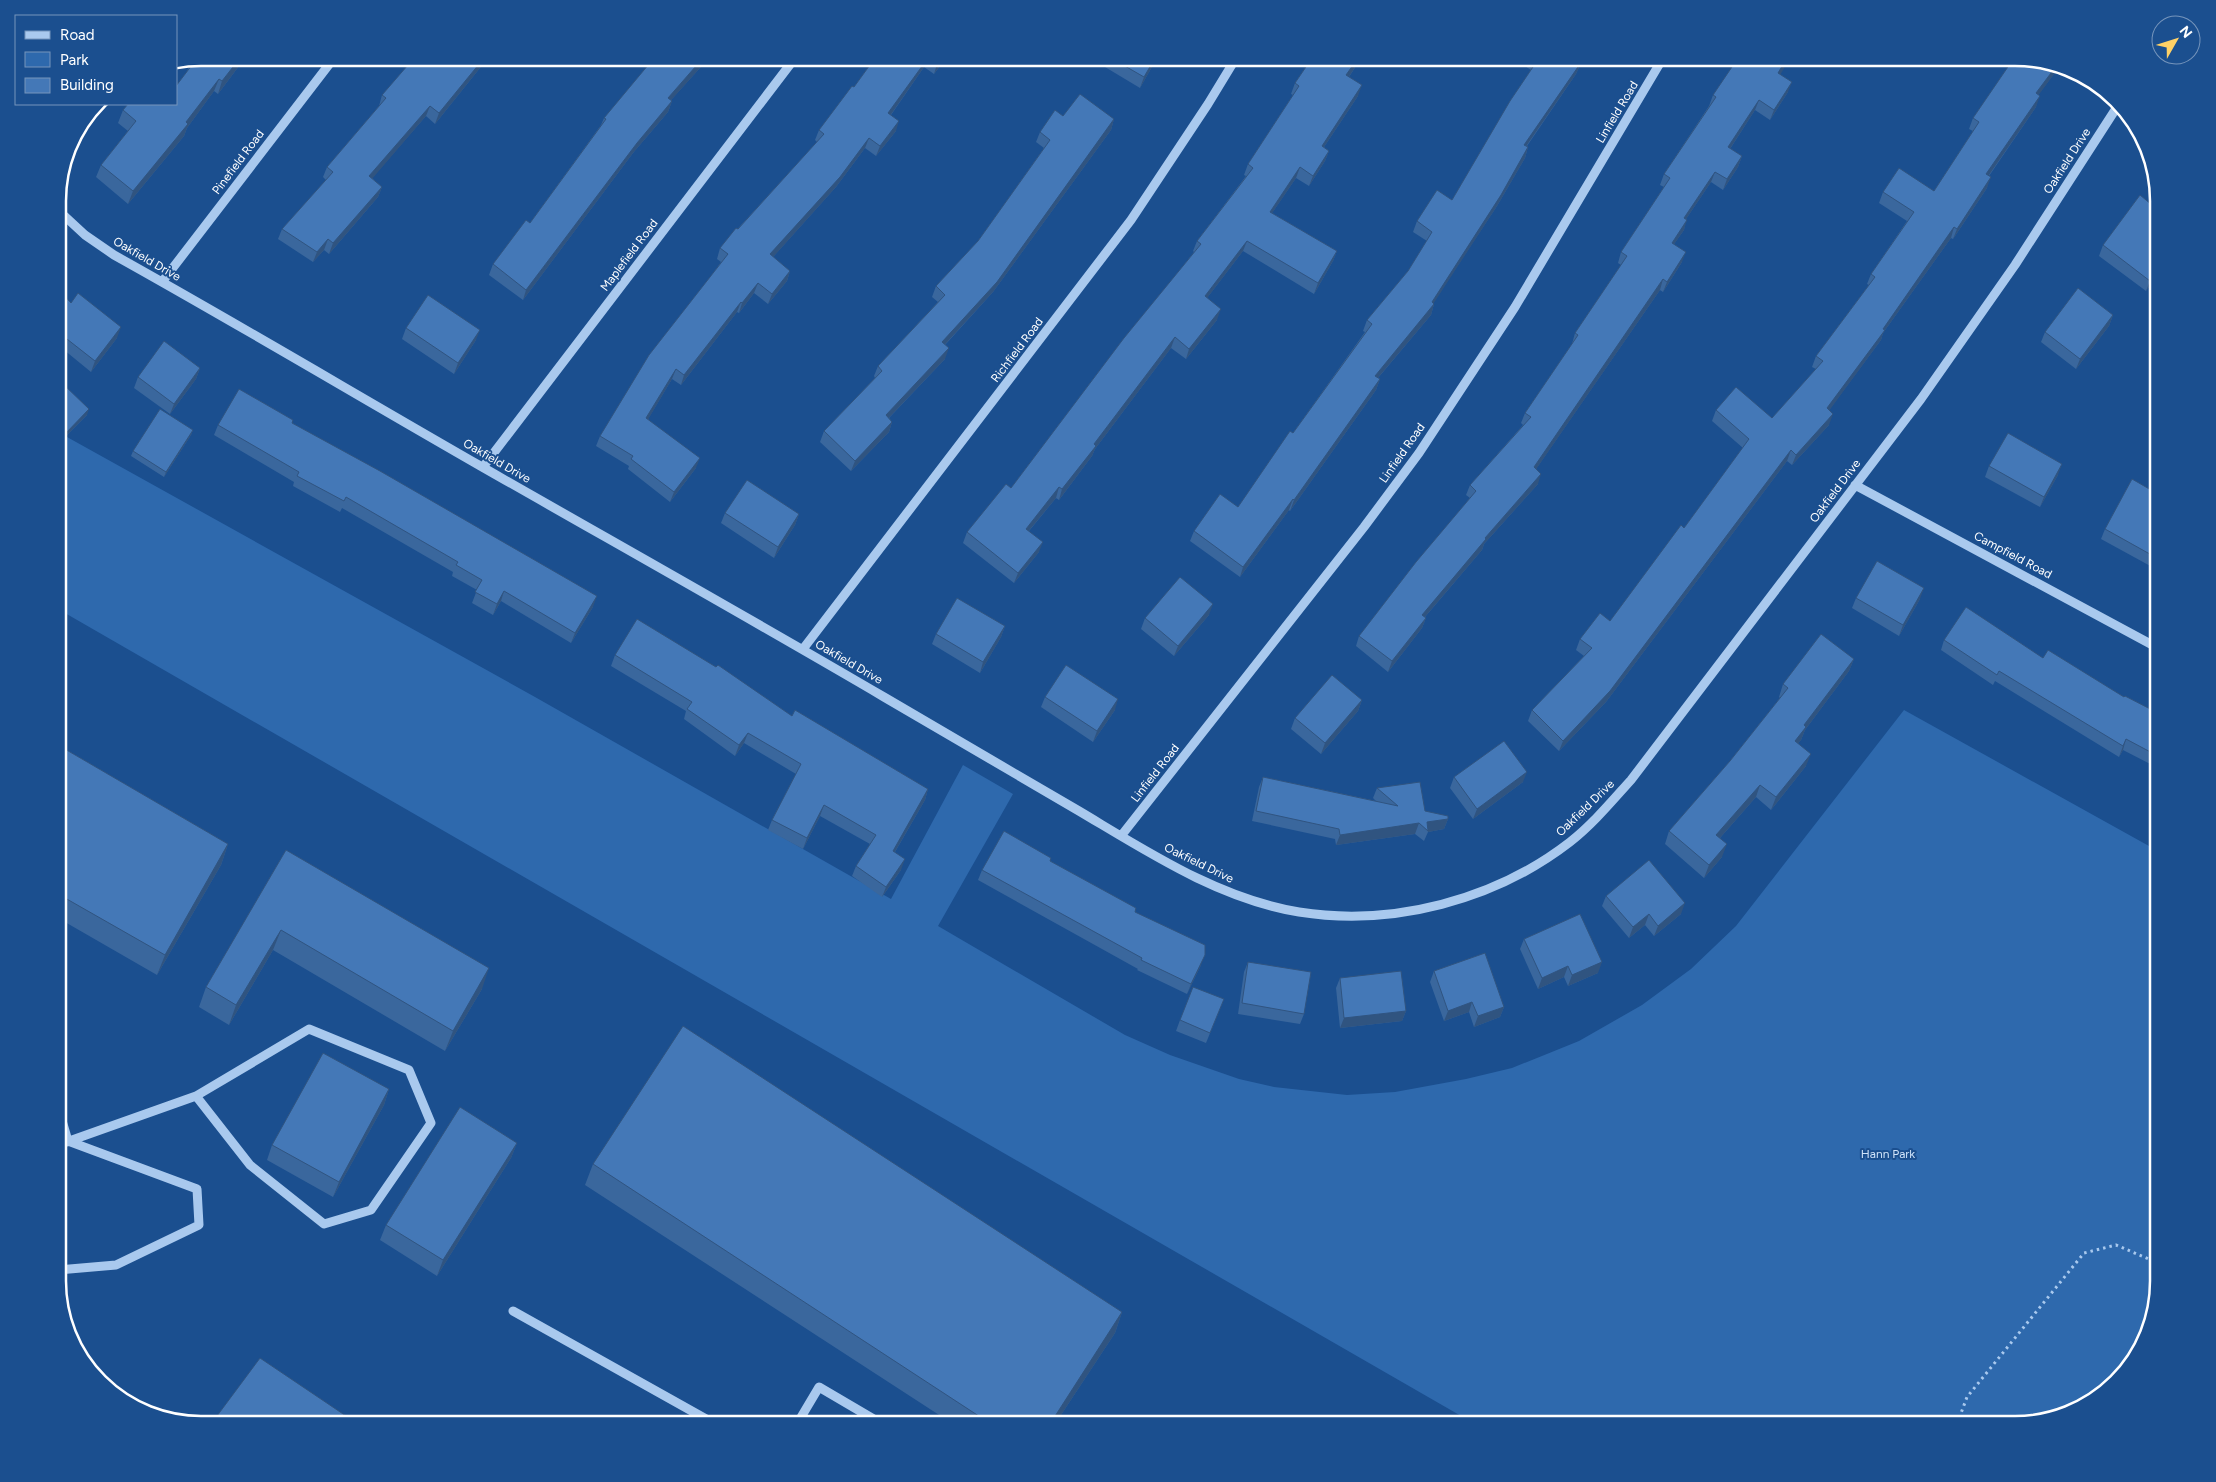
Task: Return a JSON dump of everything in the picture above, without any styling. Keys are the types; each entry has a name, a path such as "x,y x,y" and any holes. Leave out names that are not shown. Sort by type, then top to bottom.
{"street":[{"name":"Richfield Road","path":"804,649 1131,220 1231,66"},
{"name":"Linfield Road","path":"1121,836 1364,527 1419,453 1515,307 1658,66"},
{"name":"Pinefield Road","path":"162,282 327,67"},
{"name":"Maplefield Road","path":"483,467 789,67"},
{"name":"Oakfield Drive","path":"67,218 85,235 114,255 804,649 1181,870 1218,888 1254,901 1297,912 1342,917 1417,910 1467,897 1506,881 1542,862 1574,839 1631,780 1920,399 2015,265 2115,111"},
{"name":"Campfield Road","path":"1855,485 2150,644"},
{"path":"68,1141 196,1096 309,1029 409,1070 431,1123 371,1210 324,1224 250,1165 196,1096"},
{"path":"67,1269 116,1265 199,1226 197,1189 68,1141"},
{"path":"513,1311 701,1416"},
{"path":"802,1416 819,1387 868,1416"}],"path":[{"path":"1960,1416 1967,1397 2084,1253 2116,1245 2150,1260"}],"green space":[{"name":"Hann Park","path":"67,437 535,697 891,899 963,765 1013,794 938,926 1125,1035 1170,1055 1239,1079 1274,1087 1347,1095 1395,1092 1466,1079 1512,1068 1579,1041 1642,1005 1691,969 1736,926 1904,710 2150,847 2149,1298 2143,1324 2136,1340 2127,1356 2104,1382 2074,1402 2050,1411 2015,1416 1461,1416 67,614"}],"building":[{"path":"1126,66 1150,66 1144,77"},
{"path":"1306,66 1352,66 1346,75 1362,85 1322,146 1329,151 1313,176 1300,167 1270,212 1337,251 1318,283 1247,241 1205,296 1221,309 1189,349 1175,337 1094,444 1096,446 1062,489 1059,487 1026,529 1043,542 1018,573 967,532 1006,484 1011,488 1124,338 1201,244 1197,241 1253,168 1248,164 1299,86 1295,83"},
{"path":"1533,66 1578,66 1524,145 1528,147 1501,195 1432,302 1434,304 1375,376 1380,379 1294,500 1243,567 1194,531 1220,494 1238,507 1290,431 1293,433 1372,324 1367,320 1408,271 1432,232 1417,221 1437,190 1452,200 1510,101"},
{"path":"1732,66 1782,66 1778,73 1792,82 1774,110 1759,100 1728,147 1742,156 1727,179 1715,172 1684,218 1687,220 1672,243 1686,252 1667,282 1663,279 1534,467 1541,474 1485,538 1422,615 1426,618 1392,661 1359,636 1416,562 1476,491 1470,485 1531,417 1525,413 1578,335 1575,333 1627,256 1621,252 1670,178 1664,174 1716,97 1713,95"},
{"path":"2009,66 2032,67 2052,72 2036,93 2040,96 1986,174 1991,177 1957,229 1954,227 1883,329 1885,330 1827,408 1833,414 1796,455 1791,450 1610,691 1563,741 1532,710 1592,648 1580,639 1600,613 1610,621 1681,525 1684,528 1749,439 1716,410 1736,387 1772,418 1823,361 1816,356 1875,277 1871,274 1914,212 1883,192 1899,168 1934,191 1979,122 1973,118"},
{"path":"190,67 233,67 222,81 219,79 186,122 188,124 133,191 101,165 136,121 123,110 127,105 178,105 178,83"},
{"path":"406,67 477,67 439,113 430,106 369,176 382,187 333,243 328,239 317,252 282,229 333,172 327,167 386,98 382,95"},
{"path":"647,67 695,67 668,98 672,101 637,143 526,290 493,264 526,220 530,223 606,119 604,118"},
{"path":"869,67 922,67 888,113 899,121 880,146 869,138 840,177 770,254 790,271 772,294 758,283 684,375 676,369 646,418 700,458 674,492 631,459 633,456 600,436 649,355 728,254 720,248 736,228 738,229 824,134 819,130 852,86 854,87"},
{"path":"1080,94 1114,119 997,282 942,342 949,348 886,415 892,422 855,461 824,431 882,371 878,366 945,295 936,286 978,241 1050,140 1040,132 1055,110 1063,116"},
{"path":"2140,195 2150,203 2150,281 2103,245"},
{"path":"2078,288 2113,315 2080,359 2045,332"},
{"path":"78,293 121,327 95,361 67,339 67,299 71,303"},
{"path":"428,295 480,330 458,363 406,328"},
{"path":"164,341 200,368 174,404 138,377"},
{"path":"67,388 89,409 67,432"},
{"path":"239,389 293,420 292,423 380,471 597,596 575,633 504,591 497,604 475,592 482,580 456,565 458,562 346,497 344,501 297,476 299,472 218,425"},
{"path":"160,409 193,430 166,472 133,451"},
{"path":"2008,433 2062,464 2044,497 1989,466"},
{"path":"2132,479 2150,489 2150,554 2105,529"},
{"path":"747,480 799,514 778,547 725,513"},
{"path":"1877,561 1924,588 1903,625 1856,598"},
{"path":"1180,577 1213,604 1178,646 1145,618"},
{"path":"957,598 1005,626 983,662 936,634"},
{"path":"1966,607 2043,658 2048,650 2124,697 2150,709 2150,752 2126,739 2123,746 1999,671 1997,675 1944,640"},
{"path":"637,619 716,667 718,665 792,716 795,710 928,789 893,851 905,859 886,887 856,866 876,835 824,805 807,838 772,820 801,764 748,733 739,745 687,709 692,702 615,655"},
{"path":"1821,634 1854,659 1804,725 1806,727 1795,741 1811,754 1776,797 1760,785 1716,835 1727,844 1709,865 1669,831 1730,761 1788,688 1783,684"},
{"path":"1066,665 1118,699 1097,731 1045,697"},
{"path":"1332,675 1362,700 1325,743 1295,718"},
{"path":"1504,741 1527,772 1477,809 1454,777"},
{"path":"67,750 228,844 165,955 67,899"},
{"path":"1263,777 1398,806 1377,788 1420,782 1425,811 1448,816 1448,819 1427,822 1428,831 1419,823 1340,835 1339,829 1256,811"},
{"path":"1004,831 1051,858 1050,861 1136,908 1135,912 1205,945 1205,955 1191,984 1141,960 1142,958 982,870"},
{"path":"286,850 489,968 453,1031 281,930 236,1005 206,987"},
{"path":"1649,860 1685,903 1658,926 1649,914 1633,927 1606,896"},
{"path":"1580,914 1602,962 1572,975 1568,966 1542,978 1524,939"},
{"path":"1485,953 1504,1007 1478,1016 1472,1002 1448,1011 1434,971"},
{"path":"1248,962 1311,972 1304,1014 1242,1003"},
{"path":"1401,971 1406,1011 1344,1018 1340,978"},
{"path":"1193,987 1224,999 1210,1033 1180,1020"},
{"path":"683,1026 1122,1312 1055,1416 979,1416 593,1164"},
{"path":"323,1053 389,1089 339,1182 272,1145"},
{"path":"460,1107 517,1143 443,1260 386,1225"},
{"path":"260,1358 346,1416 217,1416"}]}
